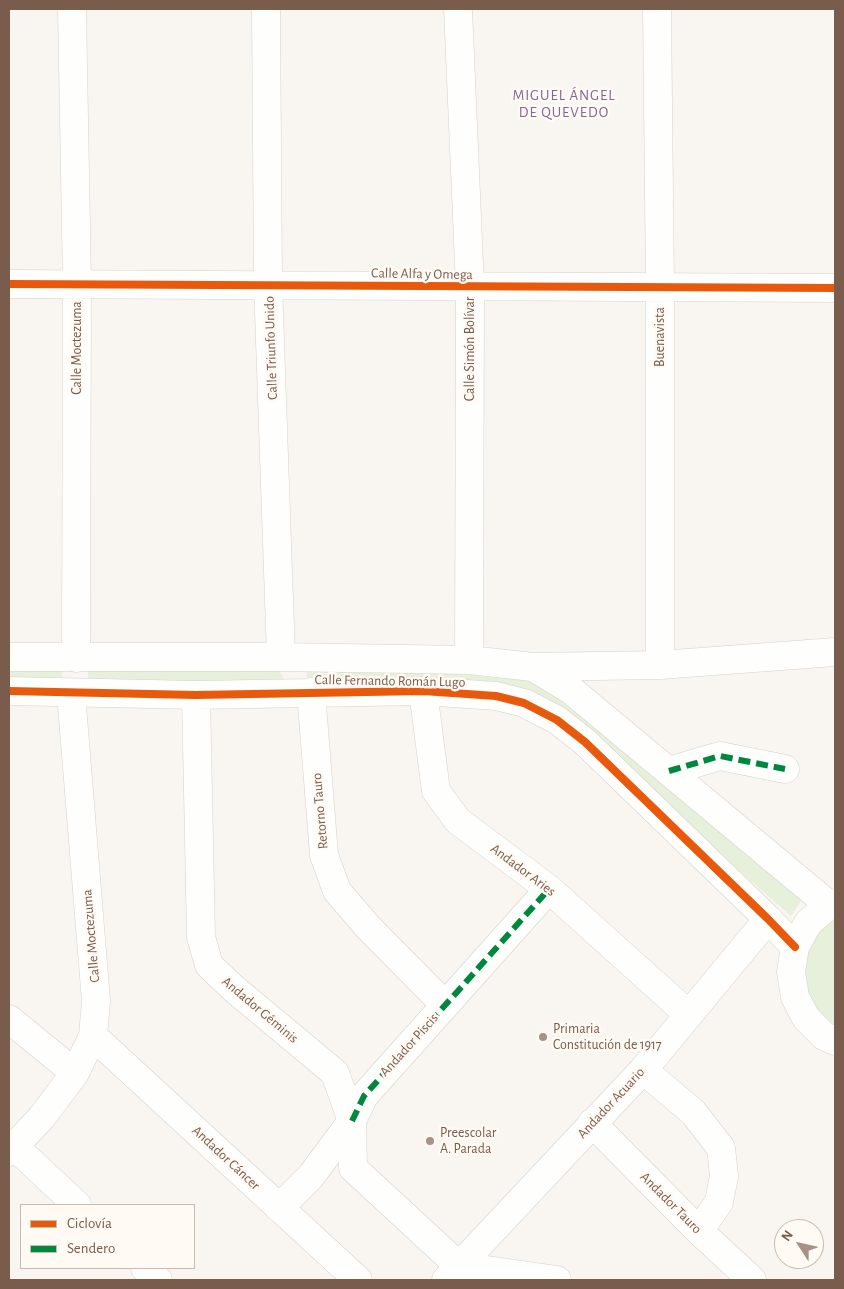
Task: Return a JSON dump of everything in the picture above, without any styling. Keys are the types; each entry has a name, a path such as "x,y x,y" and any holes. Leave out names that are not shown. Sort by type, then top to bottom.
{"street":[{"name":"Calle Moctezuma","path":"72,9 78,284 76,658"},
{"name":"Calle Triunfo Unido","path":"266,9 268,284 281,657"},
{"name":"Calle Simón Bolívar","path":"458,9 470,287 469,660"},
{"name":"Buenavista","path":"657,9 660,288 660,665"},
{"name":"Calle Alfa y Omega","path":"9,284 835,288"},
{"name":"Calle Fernando Román Lugo","path":"9,657 281,657 469,660 533,667 660,665 835,652"},
{"name":"Calle Fernando Román Lugo","path":"533,667 571,690 832,904"},
{"name":"Calle Fernando Román Lugo","path":"9,691 196,695 423,691 496,696 524,703 557,720 585,742 768,919 795,948"},
{"name":"Andador Aries","path":"423,691 436,791 458,821 549,889 688,1014"},
{"name":"Retorno Tauro","path":"311,692 324,855 337,891 367,926 445,1005"},
{"name":"Calle Moctezuma","path":"11,1149 42,1117 76,1073 93,1036 96,1001 71,693"},
{"name":"Andador Géminis","path":"196,695 201,937 209,965 233,988 335,1073 352,1121 353,1168 452,1273"},
{"path":"669,771 720,756 785,769"},
{"name":"Andador Piscis","path":"279,1208 311,1176 352,1121 364,1096 549,889"},
{"path":"832,904 808,923 795,948 791,972 795,997 806,1018 824,1036 835,1041"},
{"name":"Andador Acuario","path":"452,1273 643,1070 768,919"},
{"path":"9,1019 76,1073"},
{"name":"Andador Cáncer","path":"93,1036 358,1280"},
{"path":"643,1070 693,1112 721,1148 724,1176 719,1202 699,1231"},
{"name":"Andador Tauro","path":"592,1123 699,1231 752,1280"},
{"path":"11,1149 77,1204"},
{"path":"146,1269 158,1280"},
{"path":"452,1273 557,1280"}],"green space":[{"path":"305,662 535,680 804,896 791,916 540,698 308,682"},
{"path":"275,664 284,679 88,686 88,668"},
{"path":"9,668 61,668 63,680 9,680"},
{"path":"835,916 835,1025 822,1015 811,1000 805,982 805,963 810,945 820,929"}],"marked path":[{"path":"669,771 720,756 785,769"},
{"path":"352,1121 364,1096 549,889"}],"cycle path":[{"path":"9,284 835,288"},
{"path":"9,691 196,695 423,691 496,696 524,703 557,720 585,742 795,947"}],"place":[{"name":"Primaria Constitución de 1917","path":"543,1037"},
{"name":"Preescolar A. Parada","path":"430,1141"}],"district":[{"name":"MIGUEL ÁNGEL DE QUEVEDO","path":"564,104"}]}
